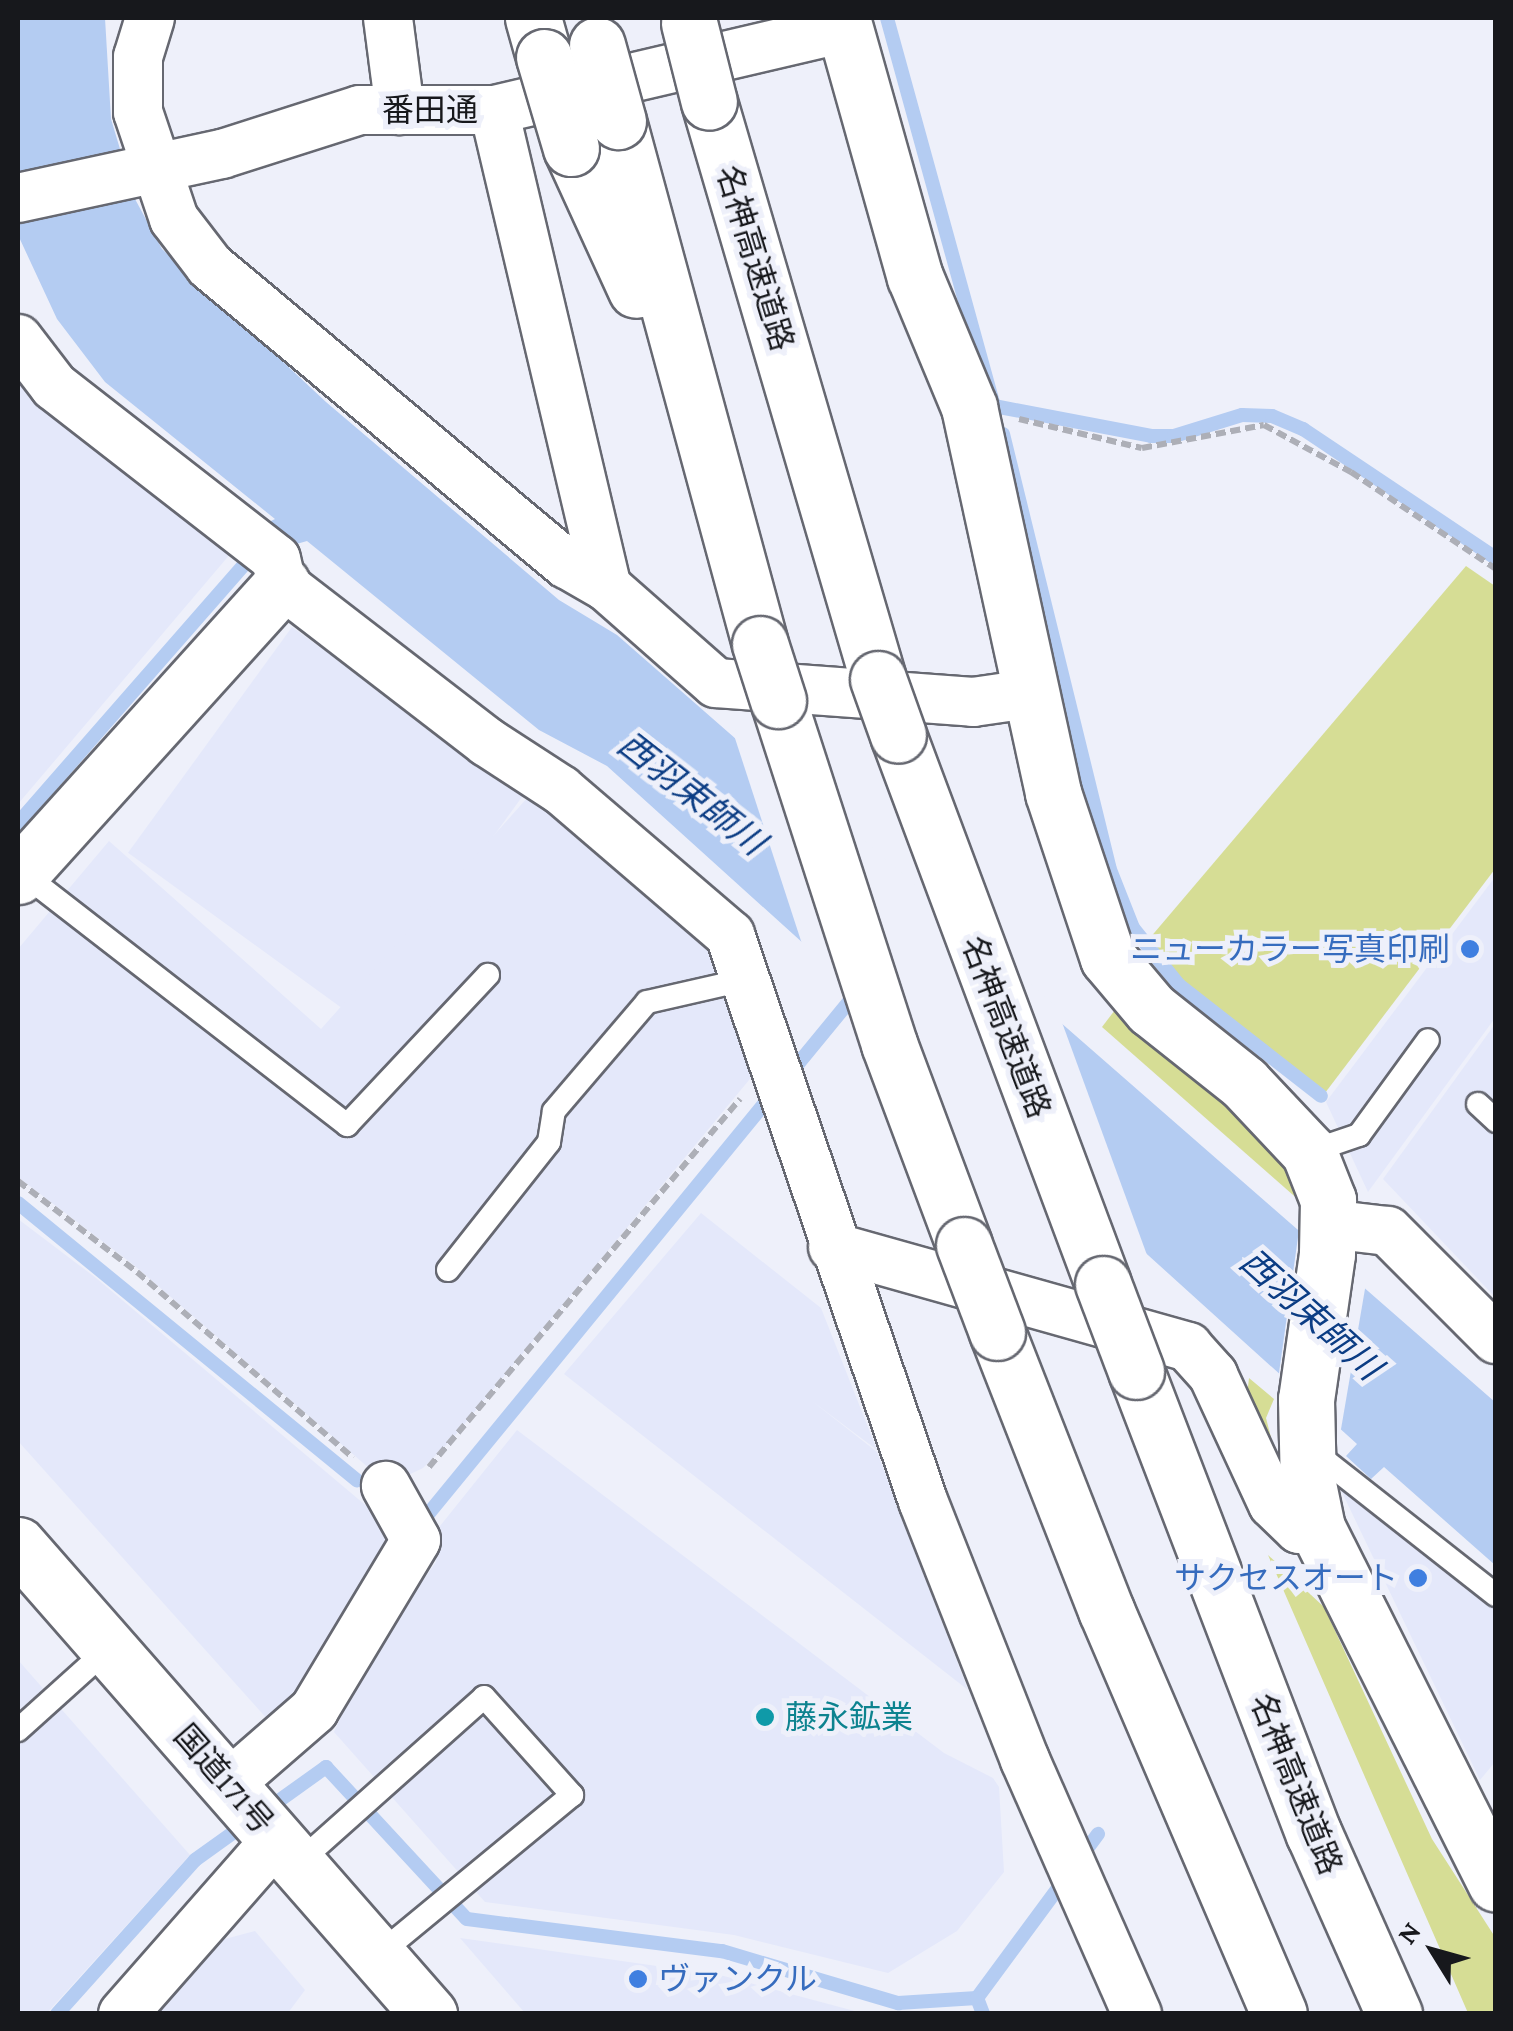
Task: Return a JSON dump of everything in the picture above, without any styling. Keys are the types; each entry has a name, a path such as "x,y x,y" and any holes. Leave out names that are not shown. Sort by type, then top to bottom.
{"main road":[{"name":"名神高速道路","path":"688,20 878,679 929,829 1314,1834 1394,2014"},
{"path":"843,23 915,277 969,407 1052,793 1108,958 1150,1009 1244,1083 1309,1152 1328,1200 1307,1422 1317,1528 1496,1884"},
{"path":"594,31 760,644 922,1131 1106,1610 1279,2014"},
{"path":"539,37 571,148 704,438"},
{"path":"19,874 268,559"},
{"name":"国道171号","path":"18,1545 429,2014"}],"street":[{"path":"150,18 138,57 138,112 146,167 174,219 210,266 567,564 606,587 716,683 973,702 1028,694"},
{"path":"388,18 400,110"},
{"name":"番田通","path":"18,198 146,167 222,154 360,110 494,110 843,23"},
{"path":"494,110 606,587"},
{"path":"18,339 54,386 487,742 561,790 730,935 770,1063 923,1502 1063,1847 1137,2014"},
{"path":"1327,1239 1388,1231 1495,1336"},
{"path":"833,1247 1188,1347 1212,1376 1274,1504 1299,1529 1317,1528"},
{"path":"123,2014 262,1821 314,1710 416,1540 386,1486"}],"lane":[{"path":"19,874 347,1126 488,975"},
{"path":"448,1270 548,1142 554,1111 646,1002 744,980"},
{"path":"1309,1152 1359,1136 1428,1040"},
{"path":"1478,1104 1496,1121"},
{"path":"1307,1422 1496,1595"},
{"path":"18,1730 109,1648"},
{"path":"262,1821 350,1817 484,1698 572,1795 378,1955"}],"path":[{"path":"969,407 1142,448 1264,425 1351,472 1496,569"},
{"path":"18,1181 137,1272 386,1486 419,1479 770,1063"}],"shaded area":[{"path":"18,382 58,418 237,546 18,804"},
{"path":"292,627 523,795 359,1021 128,853"},
{"path":"528,797 604,852 642,893 717,952 754,1074 452,1439 423,1468 402,1478 377,1475 135,1266 18,1177 18,949 109,841 321,1029"},
{"path":"1495,877 1495,1018 1368,1192 1326,1102"},
{"path":"1495,1024 1495,1297 1383,1179"},
{"path":"701,1213 821,1308 877,1450 812,1401 877,1452 968,1690 564,1374"},
{"path":"18,1219 96,1278 408,1541 277,1730 18,1441"},
{"path":"517,1430 944,1753 993,1778 999,1787 1004,1872 957,1931 888,1973 734,1935 485,1902 334,1732 365,1662 436,1562 440,1526"},
{"path":"1337,1482 1495,1584 1495,1762 1480,1780"},
{"path":"18,1660 190,1855 47,2013 18,2013"},
{"path":"255,1931 305,1990 288,2013 152,2014 221,1940"},
{"name":"ヴァンクル","path":"460,1938 720,1975 862,2013 525,2013"}],"green space":[{"path":"1466,566 1495,586 1495,869 1325,1093 1184,986 1149,939"},
{"path":"1118,1006 1277,1148 1301,1202 1102,1027"},
{"path":"1249,1378 1274,1399 1266,1418 1284,1488 1245,1414"},
{"path":"1268,1555 1324,1607 1432,1839 1495,1937 1495,2013 1468,2013"}],"water":[{"name":"西羽束師川","path":"18,18 105,18 111,119 135,199 162,249 326,402 559,600 617,635 1495,1402 1495,1565 1384,1467 1371,1479 1346,1456 1357,1444 607,766 539,730 307,541 286,547 259,527 275,519 105,382 57,319 18,235"}],"pier":[{"path":"731,726 1056,1006 1151,1266 803,947"},
{"path":"1300,1223 1366,1283 1340,1435 1278,1380"}],"waterway":[{"path":"887,18 994,406 1151,436 1174,436 1242,415 1272,416 1303,429 1496,558"},
{"path":"1003,434 1109,867 1133,928 1179,985 1321,1096"},
{"path":"18,823 254,553"},
{"path":"788,1076 857,992"},
{"path":"429,1513 774,1092"},
{"path":"18,1203 357,1480"},
{"path":"266,1810 326,1767 467,1919 722,1951 898,2003 977,1998 1098,1834"},
{"path":"57,2014 195,1860 248,1822"},
{"path":"977,1998 983,2014"}],"place":[{"name":"ニューカラー写真印刷","path":"1470,949"},
{"name":"サクセスオート","path":"1418,1578"},
{"name":"藤永鉱業","path":"765,1717"},
{"name":"ヴァンクル","path":"638,1979"}]}
